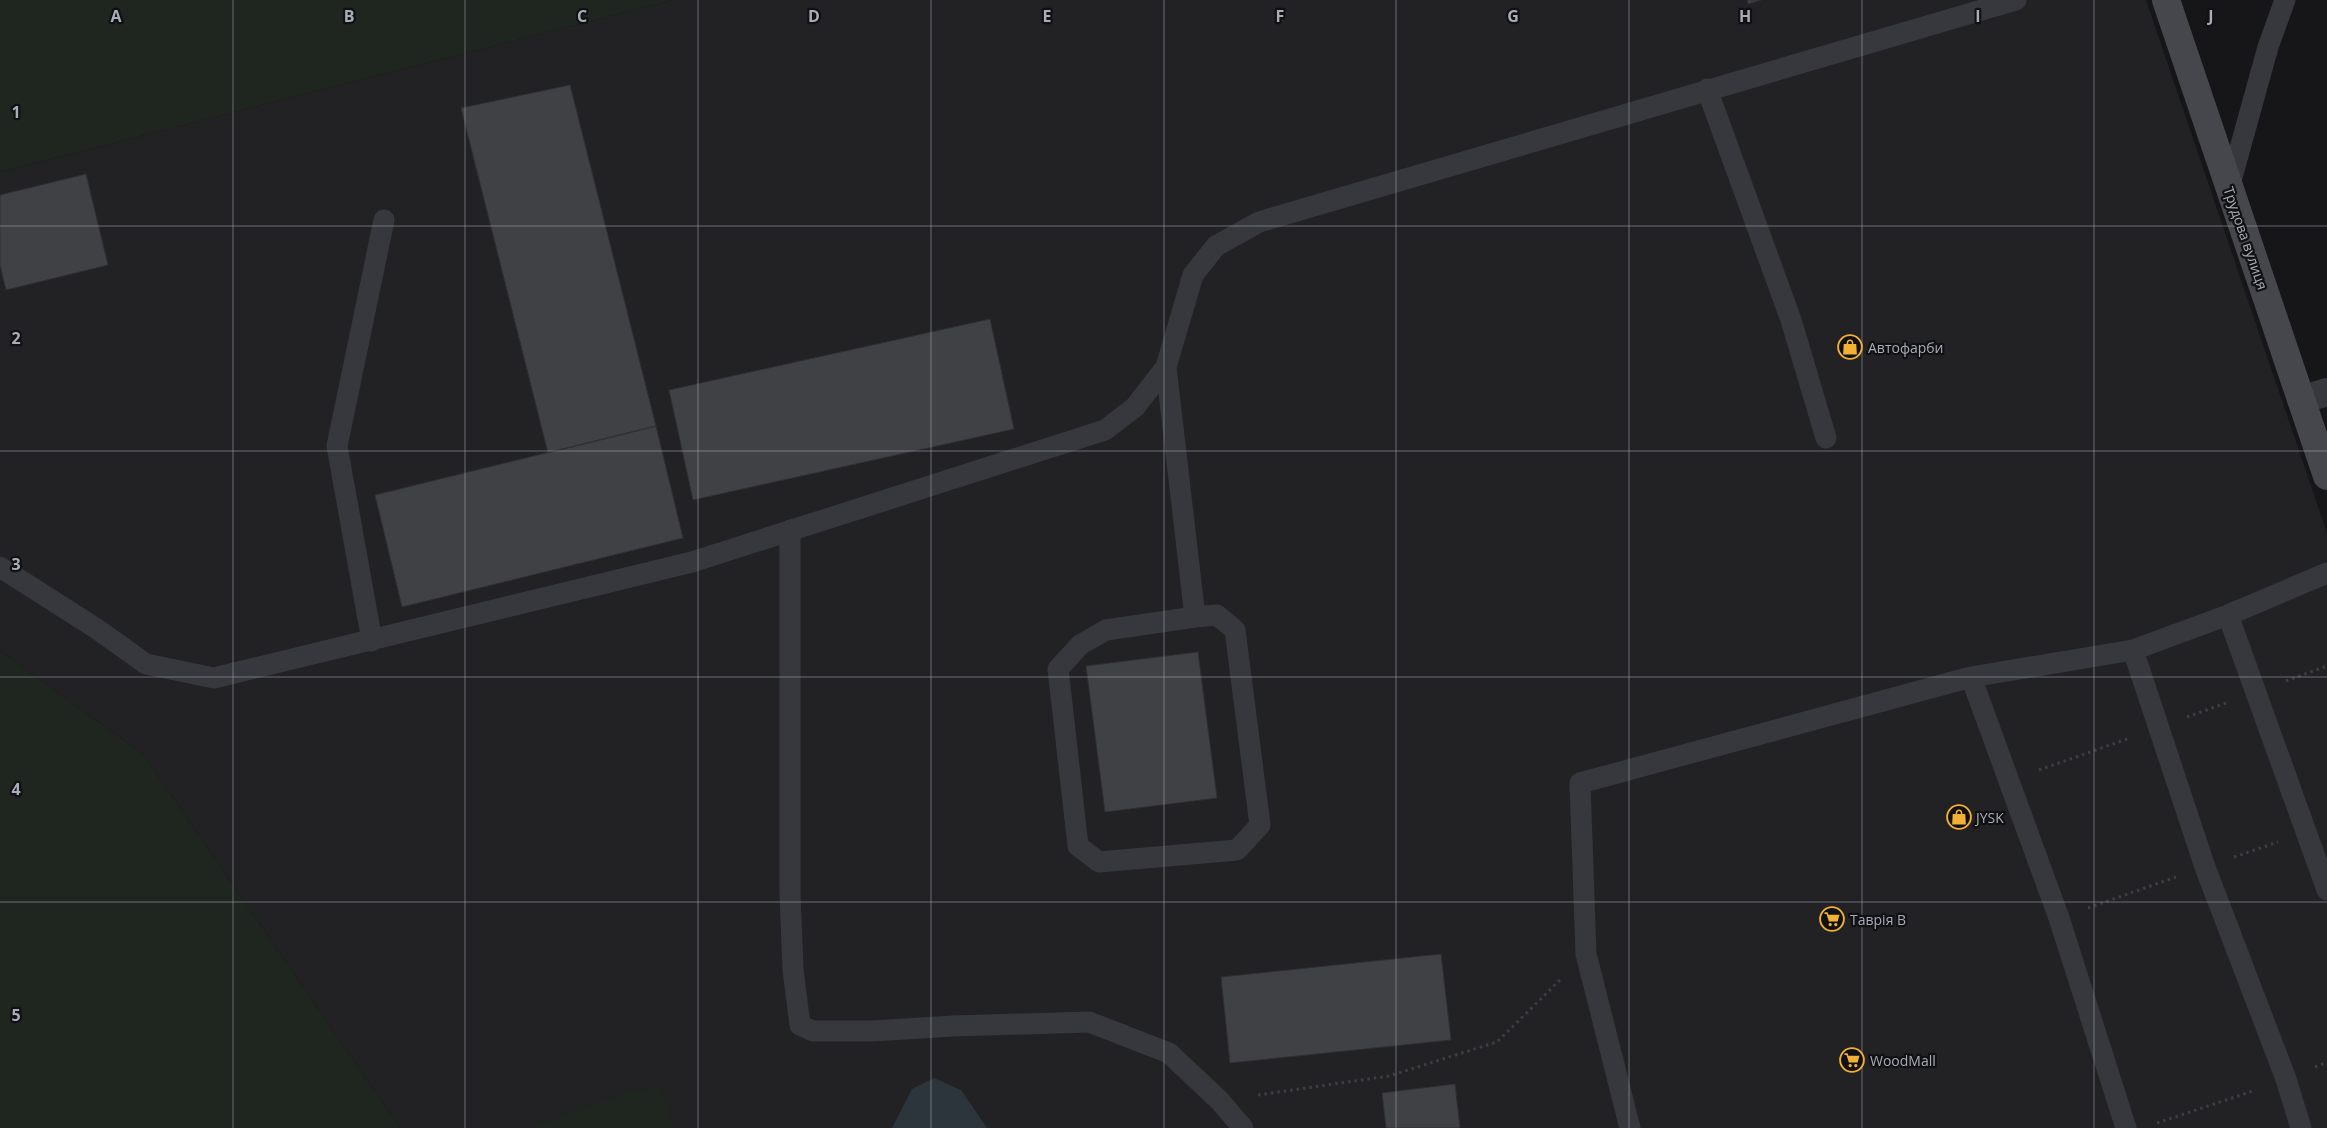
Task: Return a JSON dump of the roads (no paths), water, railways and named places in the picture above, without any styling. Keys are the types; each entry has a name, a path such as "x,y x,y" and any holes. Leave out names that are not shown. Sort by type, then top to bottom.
{"main road":[{"name":"Трудова вулиця","path":"2166,0 2327,476"}],"street":[{"path":"2301,400 2327,392"}],"lane":[{"path":"0,567 146,664 214,678 692,562 1105,430 1135,407 1166,367 1193,275 1216,246 1259,222 1707,89 2016,0"},
{"path":"2230,188 2268,47 2285,0"},
{"path":"1707,89 1791,320 1826,438"},
{"path":"372,641 337,446 384,220"},
{"path":"1166,367 1195,617"},
{"path":"790,530 790,893 793,970 800,1025 813,1031 872,1031 953,1026 1089,1022 1169,1053 1220,1101 1243,1128"},
{"path":"1630,1128 1586,954 1580,783 1971,677 2132,650 2228,615 2327,573"},
{"path":"1217,615 1235,630 1260,825 1237,850 1099,862 1078,846 1058,669 1080,645 1106,630 1195,617 1217,615"},
{"path":"2228,615 2327,890"},
{"path":"2132,650 2205,867 2286,1079 2301,1128"},
{"path":"1971,677 2059,918 2126,1128"}],"place":[{"name":"Автофарби","path":"1850,347"},
{"name":"JYSK","path":"1959,817"},
{"name":"Таврія В","path":"1832,919"},
{"name":"WoodMall","path":"1852,1060"}]}
